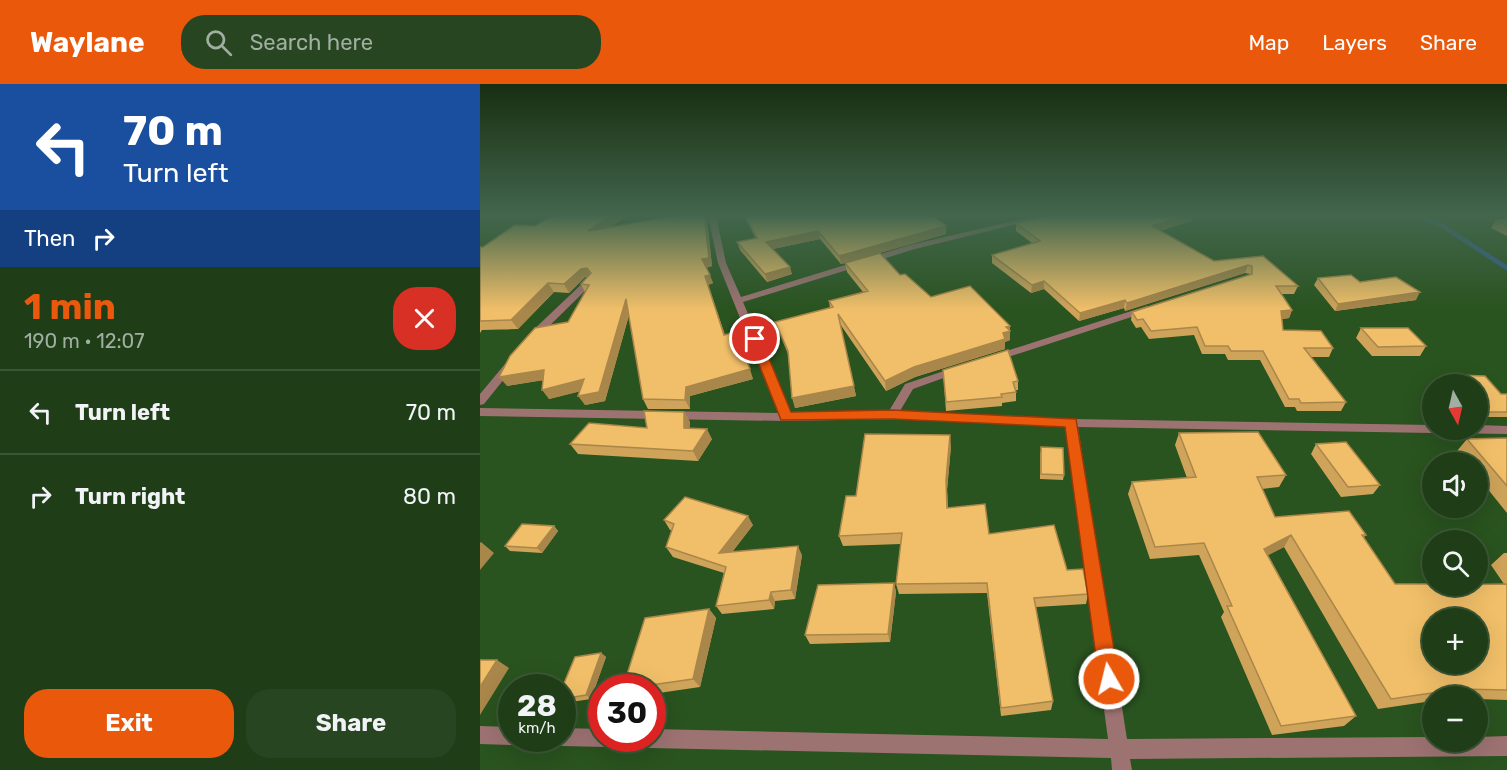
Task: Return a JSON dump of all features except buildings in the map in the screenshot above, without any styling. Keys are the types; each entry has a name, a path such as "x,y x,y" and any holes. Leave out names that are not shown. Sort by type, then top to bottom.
{"street":[{"path":"718,246 722,263 786,417"},
{"path":"739,300 918,246"},
{"path":"525,344 591,281"},
{"path":"988,360 1156,306"},
{"path":"480,401 513,361"},
{"path":"892,415 909,387 965,367"},
{"path":"480,412 786,417 892,415 1071,423 1422,429"},
{"path":"1071,423 1122,770"},
{"path":"1488,430 1507,430"},
{"path":"480,735 498,736"},
{"path":"666,739 1119,749 1507,746"}],"waterway":[{"path":"1473,246 1507,268"}],"route":[{"path":"755,339 786,417 892,415 1071,423 1109,679"}]}
